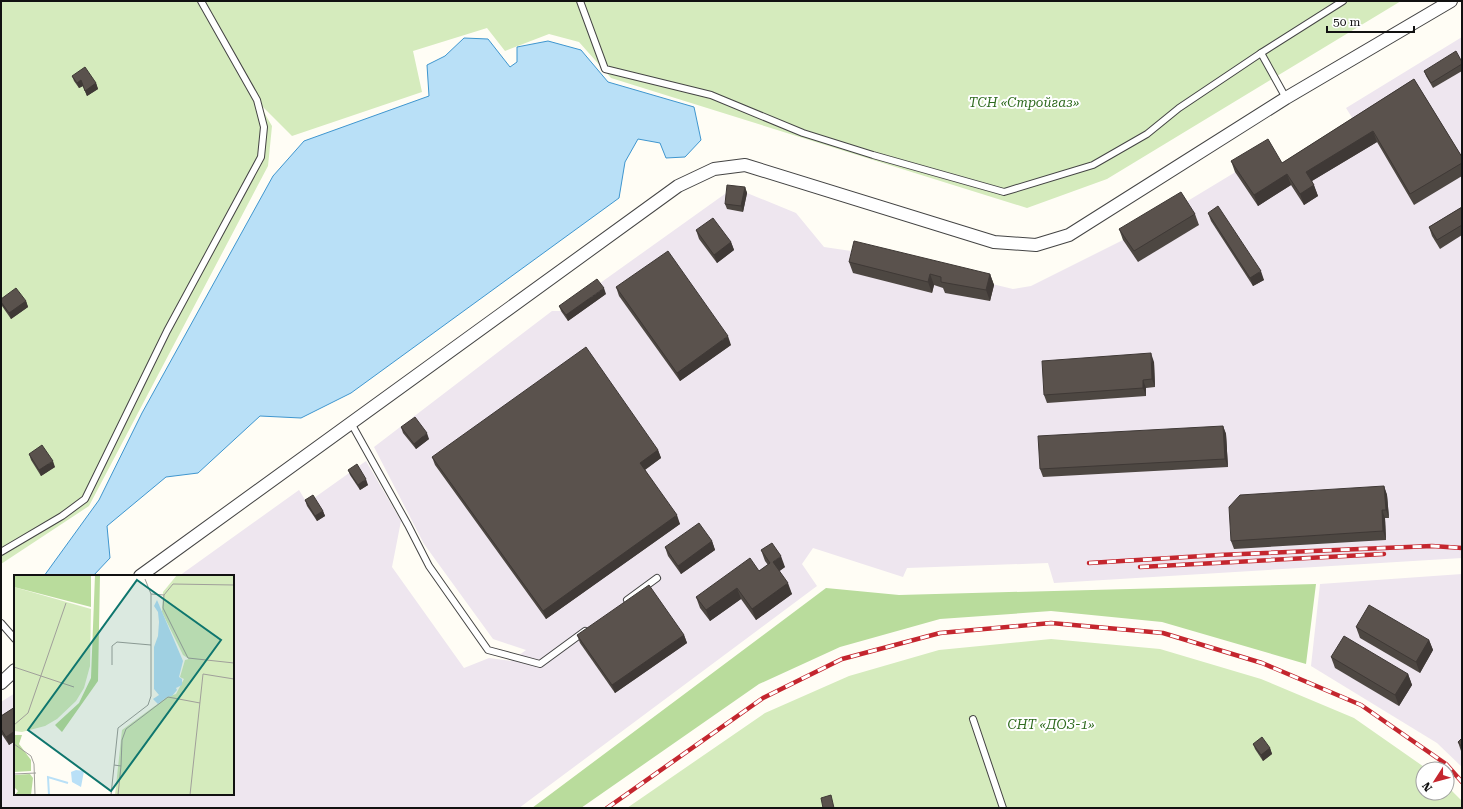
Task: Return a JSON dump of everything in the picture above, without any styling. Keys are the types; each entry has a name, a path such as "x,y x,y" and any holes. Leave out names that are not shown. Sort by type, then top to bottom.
{"street":[{"path":"141,575 678,186 714,169 745,165 994,242 1036,245 1069,235 1286,98 1451,1"},
{"path":"1,682 14,671"}],"lane":[{"path":"1,552 62,516 85,499 167,331 261,157 264,127 257,100 201,1"},
{"path":"580,1 605,69 711,95 803,133 873,155 1004,192 1092,165 1147,134 1179,108 1343,1"},
{"path":"1262,53 1286,98"},
{"path":"351,423 429,566 488,650 540,664 589,628"},
{"path":"620,605 657,578"},
{"path":"1,623 14,638"},
{"path":"973,719 1002,808"}],"shaded area":[{"path":"1462,37 1462,558 1054,583 1048,563 907,568 903,577 813,548 802,564 817,586 519,808 1,808 1,702 14,694 14,795 234,795 234,575 180,575 299,490 307,503 366,461 401,521 392,567 464,668 489,658 511,661 526,650 493,639 424,544 374,447 552,311 561,311 729,191 747,193 796,213 824,247 858,252 1013,289 1031,286 1123,240 1272,150 1286,174 1358,127 1346,108"},
{"path":"1462,574 1462,767 1437,743 1311,666 1320,584"}],"green space":[{"name":"ТСН «Стройгаз»","path":"1,1 1401,1 1107,179 1027,208 611,78 579,42 549,34 505,51 487,28 413,51 422,92 292,136 258,102 272,126 268,166 89,506 1,564"},
{"path":"1316,584 1306,664 1162,622 1051,611 940,619 840,647 759,684 581,808 532,808 826,588 899,595"},
{"name":"СНТ «ДОЗ-1»","path":"1051,639 1160,649 1261,679 1354,718 1416,761 1415,801 1455,801 1455,794 1462,801 1462,808 627,808 765,713 849,676 939,650"}],"water":[{"path":"464,38 488,39 510,67 517,62 517,47 548,41 581,50 608,82 694,107 701,140 685,157 666,158 660,143 638,139 625,162 619,198 351,393 301,418 260,416 198,473 166,477 107,526 110,558 94,575 45,575 99,500 142,413 273,176 304,141 429,96 427,65 445,56"}],"building":[{"path":"1456,51 1462,64 1431,83 1424,71"},
{"path":"85,67 96,83 85,91 81,80 77,83 72,76"},
{"path":"1414,79 1462,157 1462,163 1410,194 1373,131 1306,172 1314,185 1300,194 1287,174 1254,195 1231,161 1268,139 1282,163"},
{"path":"727,185 745,187 741,206 725,204"},
{"path":"1181,192 1195,214 1134,251 1119,229"},
{"path":"1218,206 1261,271 1250,278 1208,213"},
{"path":"1462,207 1462,225 1437,240 1429,227"},
{"path":"713,218 731,242 714,255 696,230"},
{"path":"854,241 990,274 986,290 941,282 941,277 930,274 928,282 849,262"},
{"path":"668,251 728,336 677,373 616,287"},
{"path":"597,279 604,288 566,315 559,306"},
{"path":"16,288 26,301 9,313 1,302 1,299"},
{"path":"586,347 658,450 640,463 677,515 543,611 432,457"},
{"path":"1151,353 1152,379 1143,380 1143,388 1044,395 1042,361"},
{"path":"415,417 427,433 414,444 401,427"},
{"path":"1223,426 1225,459 1040,469 1038,436"},
{"path":"42,445 53,461 39,470 29,454"},
{"path":"357,464 366,479 358,485 348,470"},
{"path":"1384,486 1386,510 1382,510 1383,531 1231,541 1229,507 1240,495"},
{"path":"313,495 323,511 315,516 305,500"},
{"path":"699,523 712,541 678,566 665,547"},
{"path":"772,543 781,556 773,562 788,583 752,609 737,588 706,610 696,597 750,558 759,571 770,563 761,550"},
{"path":"649,585 684,635 612,685 577,635"},
{"path":"1369,605 1429,640 1416,662 1356,627"},
{"path":"1344,636 1408,674 1395,695 1331,657"},
{"path":"14,708 14,732 6,737 1,729 1,716"},
{"path":"1262,737 1270,748 1261,755 1253,744"},
{"path":"1462,738 1462,747 1458,742"},
{"path":"831,795 834,808 823,808 821,798"}],"railway":[{"path":"1089,563 1219,555 1432,546 1462,548"},
{"path":"1140,567 1384,554"},
{"path":"607,808 763,698 842,659 940,633 1051,623 1163,633 1262,663 1361,705 1446,764 1462,782"}]}
